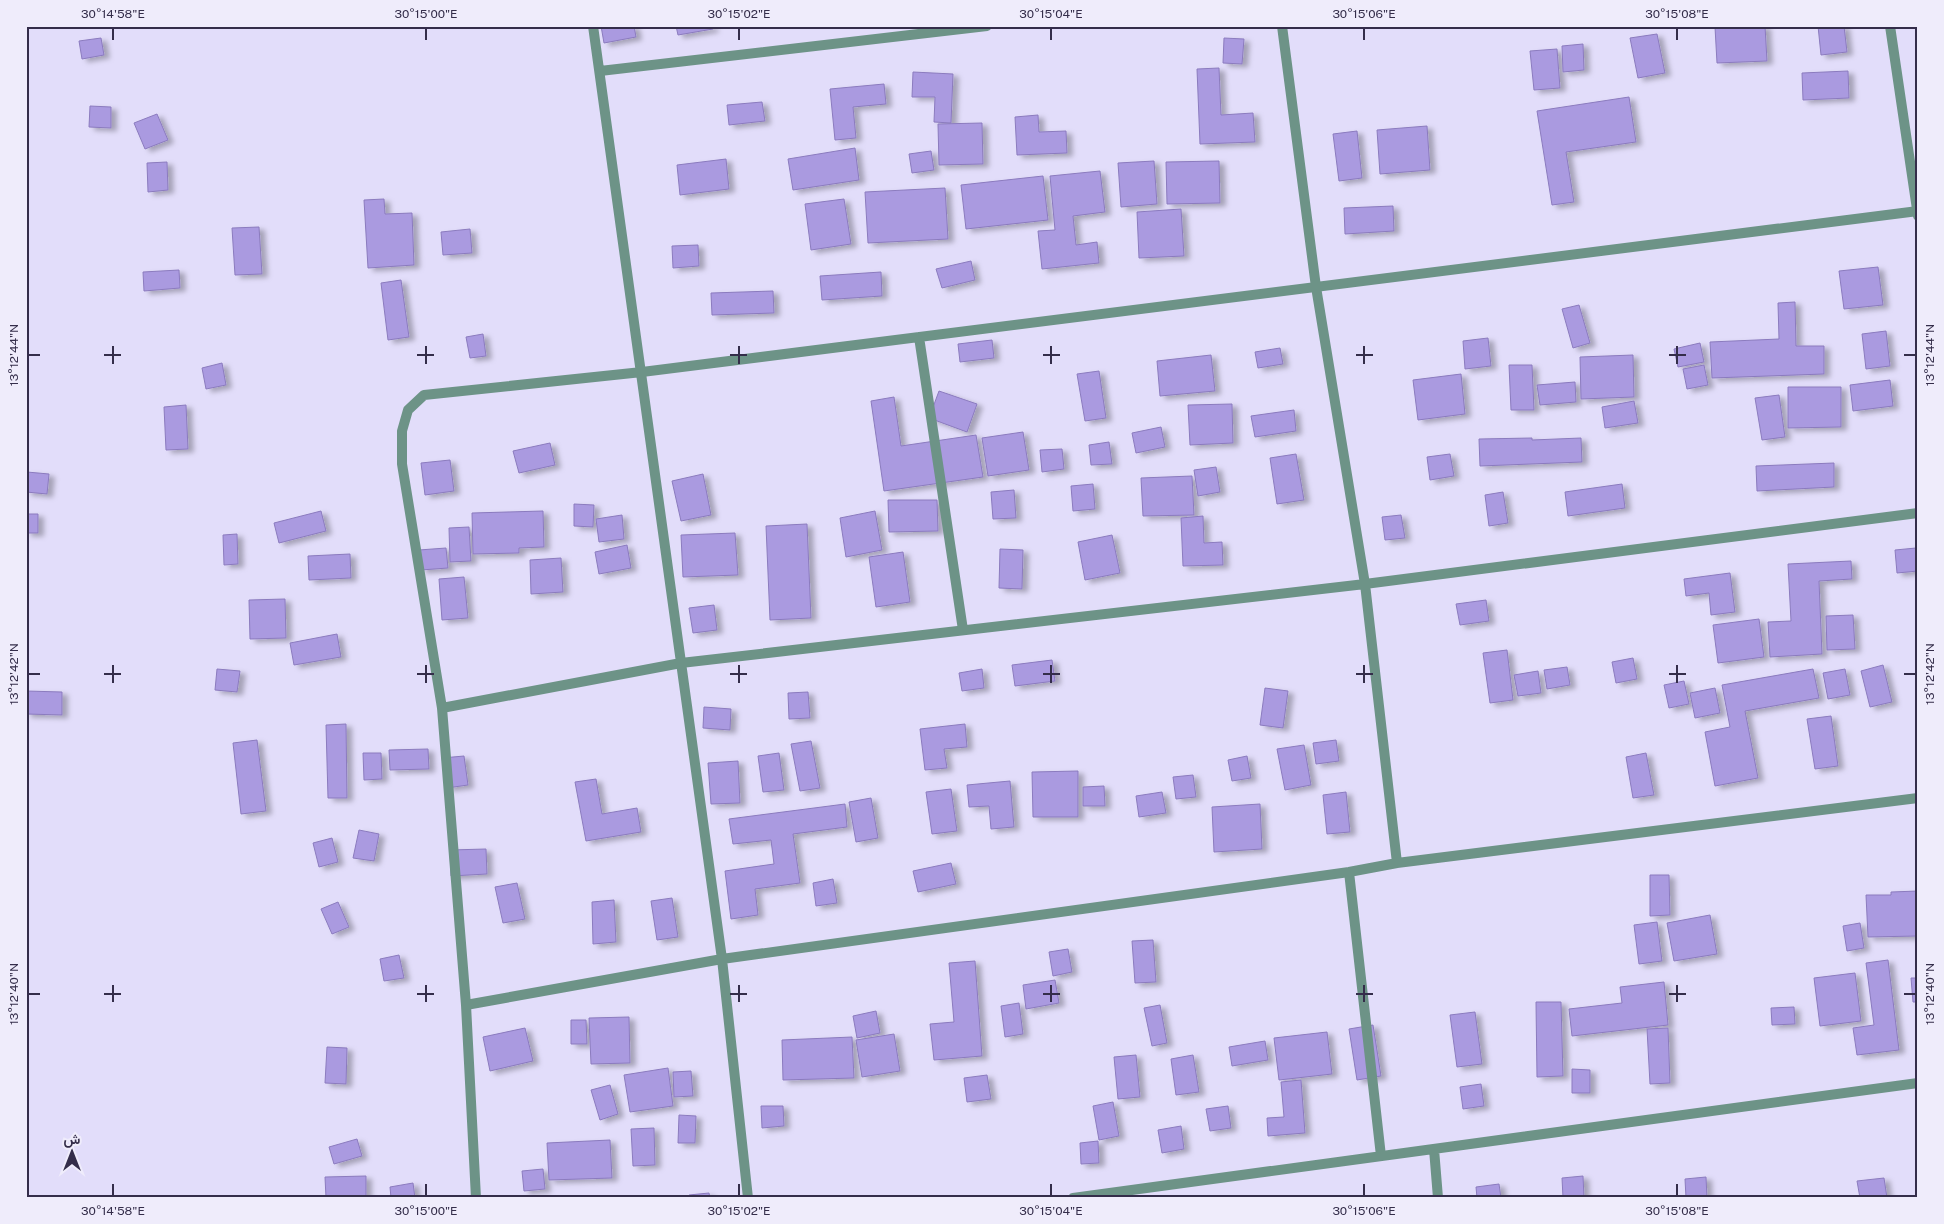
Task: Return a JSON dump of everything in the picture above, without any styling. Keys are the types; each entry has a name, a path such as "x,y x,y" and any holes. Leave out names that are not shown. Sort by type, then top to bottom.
{"street":[{"path":"593,26 722,958 748,1198"},
{"path":"600,71 987,26"},
{"path":"1282,26 1316,287 1365,584 1397,862"},
{"path":"1890,26 1918,216"},
{"path":"476,1198 466,1005 442,708 402,464 402,431 408,410 424,395 642,372 1917,211"},
{"path":"919,337 963,630"},
{"path":"442,708 681,663 1365,584 1918,513"},
{"path":"466,1005 722,958 1349,872 1397,862 1918,798"},
{"path":"1349,872 1381,1156"},
{"path":"1073,1198 1918,1083"},
{"path":"1434,1149 1438,1198"}],"building":[{"path":"601,26 634,26 636,37 604,43"},
{"path":"676,26 712,26 713,29 678,35"},
{"path":"1765,26 1767,61 1717,63 1715,27"},
{"path":"1818,26 1844,26 1847,52 1821,55"},
{"path":"1657,34 1665,73 1638,78 1630,38"},
{"path":"101,38 104,55 82,59 79,41"},
{"path":"1224,38 1244,39 1242,64 1223,63"},
{"path":"1583,44 1584,70 1563,72 1562,46"},
{"path":"1557,49 1560,88 1534,90 1530,51"},
{"path":"1219,68 1221,115 1253,113 1255,142 1200,144 1197,69"},
{"path":"1848,71 1849,98 1803,100 1802,73"},
{"path":"913,72 953,74 951,123 934,122 935,97 912,97"},
{"path":"884,84 886,104 853,107 856,138 835,140 830,89"},
{"path":"1629,97 1636,142 1566,152 1574,202 1552,205 1537,111"},
{"path":"762,102 765,121 729,125 727,105"},
{"path":"90,106 111,107 111,128 89,127"},
{"path":"157,114 168,140 145,149 134,123"},
{"path":"1038,115 1039,132 1066,131 1067,153 1017,155 1015,117"},
{"path":"982,123 983,164 939,165 938,124"},
{"path":"1427,126 1430,170 1380,174 1377,130"},
{"path":"1357,131 1362,178 1339,181 1333,134"},
{"path":"855,148 859,180 793,190 788,159"},
{"path":"931,151 934,170 912,173 909,154"},
{"path":"726,159 729,189 680,195 677,165"},
{"path":"1154,161 1157,204 1121,207 1118,163"},
{"path":"1219,161 1220,203 1167,204 1166,162"},
{"path":"167,162 168,190 148,192 147,163"},
{"path":"1100,171 1105,212 1073,216 1076,245 1097,242 1099,263 1042,269 1038,231 1055,230 1050,176"},
{"path":"1043,176 1048,220 966,229 961,185"},
{"path":"945,188 948,239 868,243 865,192"},
{"path":"384,199 385,214 412,213 414,265 368,268 364,200"},
{"path":"844,199 851,244 811,250 805,204"},
{"path":"1393,206 1394,231 1345,234 1344,208"},
{"path":"1181,209 1184,256 1139,258 1137,212"},
{"path":"259,227 262,274 235,275 232,228"},
{"path":"470,229 472,253 443,255 441,232"},
{"path":"698,245 699,266 673,268 672,246"},
{"path":"971,261 975,280 942,288 936,269"},
{"path":"1878,267 1883,305 1844,309 1839,271"},
{"path":"179,270 180,288 144,291 143,272"},
{"path":"881,272 882,296 822,300 820,276"},
{"path":"401,280 409,337 388,340 381,283"},
{"path":"773,291 774,313 712,315 711,293"},
{"path":"1795,302 1796,346 1824,346 1824,374 1712,378 1710,342 1779,339 1778,303"},
{"path":"1579,305 1590,343 1573,348 1562,309"},
{"path":"1886,331 1890,366 1866,369 1862,334"},
{"path":"483,334 486,356 470,358 466,337"},
{"path":"1488,338 1491,366 1465,369 1463,341"},
{"path":"992,340 994,358 960,362 958,344"},
{"path":"1700,343 1704,362 1678,367 1674,349"},
{"path":"1280,348 1283,364 1258,368 1255,352"},
{"path":"1211,355 1215,391 1160,396 1157,361"},
{"path":"1633,355 1634,397 1581,399 1580,357"},
{"path":"222,363 226,385 206,389 202,368"},
{"path":"1509,365 1532,365 1534,410 1511,410"},
{"path":"1704,365 1708,385 1687,389 1683,369"},
{"path":"1099,371 1106,418 1085,421 1077,374"},
{"path":"1461,374 1465,414 1418,420 1413,380"},
{"path":"1890,380 1893,406 1853,411 1850,385"},
{"path":"1575,382 1576,402 1540,405 1537,385"},
{"path":"1788,387 1841,387 1841,427 1788,428"},
{"path":"939,391 977,404 967,432 929,418"},
{"path":"1779,395 1785,437 1762,440 1755,398"},
{"path":"894,397 901,446 976,435 983,477 884,491 871,401"},
{"path":"1634,401 1638,423 1605,428 1602,407"},
{"path":"1232,404 1233,443 1190,445 1188,405"},
{"path":"186,405 188,449 166,450 164,407"},
{"path":"1294,410 1296,431 1255,437 1251,416"},
{"path":"1161,427 1165,447 1136,453 1132,433"},
{"path":"1023,432 1029,470 988,476 982,438"},
{"path":"1532,438 1532,440 1581,438 1582,462 1480,466 1479,439"},
{"path":"1109,442 1112,464 1091,465 1089,445"},
{"path":"550,443 555,465 519,473 513,451"},
{"path":"1062,449 1064,469 1042,472 1040,450"},
{"path":"1296,454 1304,500 1277,504 1270,458"},
{"path":"1450,454 1454,476 1430,480 1427,457"},
{"path":"450,460 454,491 425,495 421,463"},
{"path":"1834,463 1834,487 1757,491 1756,466"},
{"path":"1216,467 1220,492 1198,496 1194,470"},
{"path":"27,472 49,474 47,494 26,492"},
{"path":"703,474 711,515 681,521 672,481"},
{"path":"1192,476 1194,515 1143,516 1141,478"},
{"path":"1093,484 1095,509 1073,511 1071,486"},
{"path":"1622,484 1625,508 1568,516 1565,492"},
{"path":"1014,490 1016,518 993,519 991,492"},
{"path":"1503,492 1508,523 1489,526 1485,495"},
{"path":"888,500 937,500 938,531 889,532"},
{"path":"574,504 594,505 593,527 574,526"},
{"path":"321,511 326,531 279,543 274,523"},
{"path":"543,511 544,547 519,548 519,553 473,554 472,513"},
{"path":"875,511 882,550 846,557 840,518"},
{"path":"26,514 38,514 38,533 26,533"},
{"path":"622,515 624,539 599,542 596,519"},
{"path":"1401,515 1405,538 1385,540 1382,517"},
{"path":"1203,516 1204,543 1222,542 1223,565 1183,566 1181,518"},
{"path":"807,524 811,618 770,620 766,526"},
{"path":"469,527 471,561 450,562 449,528"},
{"path":"735,533 738,575 683,577 681,535"},
{"path":"237,534 238,564 224,565 223,535"},
{"path":"1112,535 1120,573 1085,580 1078,542"},
{"path":"627,545 631,568 599,574 595,552"},
{"path":"446,548 448,568 421,570 419,550"},
{"path":"1916,548 1918,571 1897,573 1895,550"},
{"path":"1000,549 1023,550 1022,589 999,588"},
{"path":"903,552 910,602 876,607 869,557"},
{"path":"350,554 351,578 309,580 308,556"},
{"path":"561,558 563,592 531,594 530,560"},
{"path":"1851,561 1852,579 1819,581 1822,654 1770,657 1768,622 1791,621 1788,564"},
{"path":"1730,573 1735,612 1711,615 1709,593 1686,596 1684,579"},
{"path":"464,577 468,618 442,620 439,579"},
{"path":"285,599 286,638 250,639 249,600"},
{"path":"1486,600 1489,621 1460,625 1456,604"},
{"path":"714,605 717,630 693,633 689,608"},
{"path":"1853,615 1855,649 1827,650 1826,616"},
{"path":"1759,619 1764,657 1718,663 1713,625"},
{"path":"337,634 341,657 294,665 290,643"},
{"path":"1507,650 1513,700 1490,703 1483,653"},
{"path":"1633,658 1637,679 1616,683 1612,662"},
{"path":"1052,660 1055,681 1015,686 1012,665"},
{"path":"1883,665 1892,702 1870,707 1861,671"},
{"path":"1567,667 1570,685 1547,689 1544,670"},
{"path":"217,669 240,671 237,692 215,690"},
{"path":"982,669 984,688 962,691 959,673"},
{"path":"1813,669 1819,698 1745,711 1758,778 1715,786 1705,732 1730,727 1722,685"},
{"path":"1845,669 1850,695 1828,699 1823,673"},
{"path":"1538,671 1541,693 1518,696 1514,675"},
{"path":"1684,681 1689,704 1669,708 1664,685"},
{"path":"1265,688 1288,691 1283,728 1260,725"},
{"path":"1715,688 1720,713 1695,718 1690,693"},
{"path":"26,691 62,692 62,715 26,714"},
{"path":"808,692 810,718 789,719 788,693"},
{"path":"704,707 731,709 730,730 703,728"},
{"path":"1831,716 1838,766 1815,769 1807,719"},
{"path":"346,724 347,798 328,798 326,725"},
{"path":"965,724 967,747 944,749 947,768 925,770 920,729"},
{"path":"257,740 266,811 241,814 233,743"},
{"path":"1336,740 1339,761 1316,764 1313,743"},
{"path":"811,741 820,788 800,791 791,744"},
{"path":"1304,745 1311,785 1285,790 1277,749"},
{"path":"428,749 429,769 390,770 389,750"},
{"path":"363,753 381,753 382,779 364,780"},
{"path":"779,753 784,790 763,792 758,756"},
{"path":"1646,753 1654,795 1633,798 1626,757"},
{"path":"464,756 468,785 447,788 442,758"},
{"path":"1247,756 1251,778 1232,781 1228,760"},
{"path":"738,761 740,803 711,804 708,763"},
{"path":"1078,771 1078,817 1033,817 1032,772"},
{"path":"1193,775 1196,797 1176,799 1173,777"},
{"path":"596,779 602,814 637,808 641,832 586,841 575,782"},
{"path":"1010,781 1014,827 991,829 989,806 969,807 967,785"},
{"path":"1104,786 1105,806 1083,806 1083,787"},
{"path":"951,789 957,831 932,834 926,792"},
{"path":"1162,792 1166,813 1139,817 1136,796"},
{"path":"1346,792 1350,832 1327,834 1323,795"},
{"path":"871,798 878,838 856,842 849,802"},
{"path":"845,804 847,827 793,834 800,883 755,889 758,915 731,919 725,871 774,864 771,840 733,844 729,819"},
{"path":"1260,804 1262,849 1214,852 1212,807"},
{"path":"359,830 379,834 374,861 353,858"},
{"path":"332,838 338,862 319,867 313,843"},
{"path":"486,849 487,874 451,876 450,850"},
{"path":"951,863 956,884 918,892 913,871"},
{"path":"1650,875 1669,875 1670,915 1650,916"},
{"path":"833,879 837,903 816,906 813,883"},
{"path":"517,883 525,919 503,923 495,887"},
{"path":"1918,891 1918,936 1868,937 1866,895 1891,895 1891,892"},
{"path":"672,898 678,937 657,940 651,901"},
{"path":"614,900 616,942 593,944 592,902"},
{"path":"338,902 349,927 332,934 321,909"},
{"path":"1710,915 1717,954 1674,961 1667,923"},
{"path":"1657,922 1662,961 1639,964 1634,925"},
{"path":"1860,923 1864,948 1847,951 1843,926"},
{"path":"1153,940 1156,982 1135,983 1132,941"},
{"path":"1068,949 1072,972 1053,976 1049,952"},
{"path":"399,955 404,978 384,981 380,959"},
{"path":"1888,960 1899,1050 1857,1055 1853,1028 1874,1025 1866,963"},
{"path":"975,961 982,1056 934,1060 930,1024 954,1022 949,963"},
{"path":"1855,973 1861,1021 1820,1026 1814,978"},
{"path":"1911,978 1918,978 1918,1002 1913,1002"},
{"path":"1055,980 1059,1003 1026,1009 1023,985"},
{"path":"1664,982 1668,1025 1572,1036 1569,1009 1622,1003 1620,987"},
{"path":"1536,1002 1561,1002 1563,1076 1537,1077"},
{"path":"1019,1003 1023,1034 1005,1037 1001,1006"},
{"path":"1160,1005 1167,1043 1152,1046 1144,1008"},
{"path":"1794,1007 1795,1024 1772,1025 1771,1008"},
{"path":"876,1011 880,1033 857,1038 853,1016"},
{"path":"1475,1012 1482,1064 1457,1067 1450,1015"},
{"path":"629,1017 630,1063 591,1064 589,1018"},
{"path":"571,1020 586,1020 587,1044 571,1044"},
{"path":"1373,1025 1381,1076 1357,1080 1349,1029"},
{"path":"525,1028 533,1061 490,1071 483,1037"},
{"path":"1668,1028 1670,1083 1650,1084 1647,1029"},
{"path":"1327,1032 1332,1074 1279,1080 1274,1038"},
{"path":"894,1034 900,1071 862,1077 856,1040"},
{"path":"852,1037 854,1078 783,1080 782,1040"},
{"path":"1265,1041 1268,1060 1232,1066 1229,1047"},
{"path":"327,1047 347,1048 346,1084 325,1083"},
{"path":"1136,1055 1140,1097 1118,1099 1114,1057"},
{"path":"1193,1055 1199,1092 1176,1095 1171,1059"},
{"path":"668,1068 673,1106 630,1112 624,1075"},
{"path":"1572,1069 1590,1070 1590,1093 1572,1093"},
{"path":"691,1071 693,1096 674,1097 673,1072"},
{"path":"987,1075 991,1099 967,1102 964,1078"},
{"path":"1301,1080 1305,1133 1268,1136 1267,1118 1284,1117 1281,1082"},
{"path":"1481,1084 1484,1106 1463,1109 1460,1087"},
{"path":"610,1085 618,1114 600,1120 591,1090"},
{"path":"1113,1102 1119,1136 1099,1140 1093,1106"},
{"path":"761,1106 783,1106 784,1126 762,1128"},
{"path":"1228,1106 1231,1128 1210,1131 1206,1109"},
{"path":"679,1115 696,1116 695,1143 678,1143"},
{"path":"1181,1126 1184,1149 1162,1153 1158,1130"},
{"path":"654,1128 655,1165 633,1166 631,1129"},
{"path":"357,1139 362,1156 334,1164 329,1147"},
{"path":"610,1140 612,1178 549,1180 547,1143"},
{"path":"1098,1141 1099,1163 1081,1164 1080,1143"},
{"path":"543,1169 545,1189 524,1191 522,1171"},
{"path":"366,1176 366,1198 326,1198 325,1177"},
{"path":"1583,1176 1584,1198 1563,1198 1562,1178"},
{"path":"1706,1177 1707,1198 1686,1198 1685,1179"},
{"path":"1884,1178 1887,1198 1860,1198 1857,1181"},
{"path":"413,1183 415,1198 391,1198 390,1187"},
{"path":"1499,1184 1501,1198 1477,1198 1476,1187"},
{"path":"709,1193 710,1198 690,1198 689,1195"}]}
